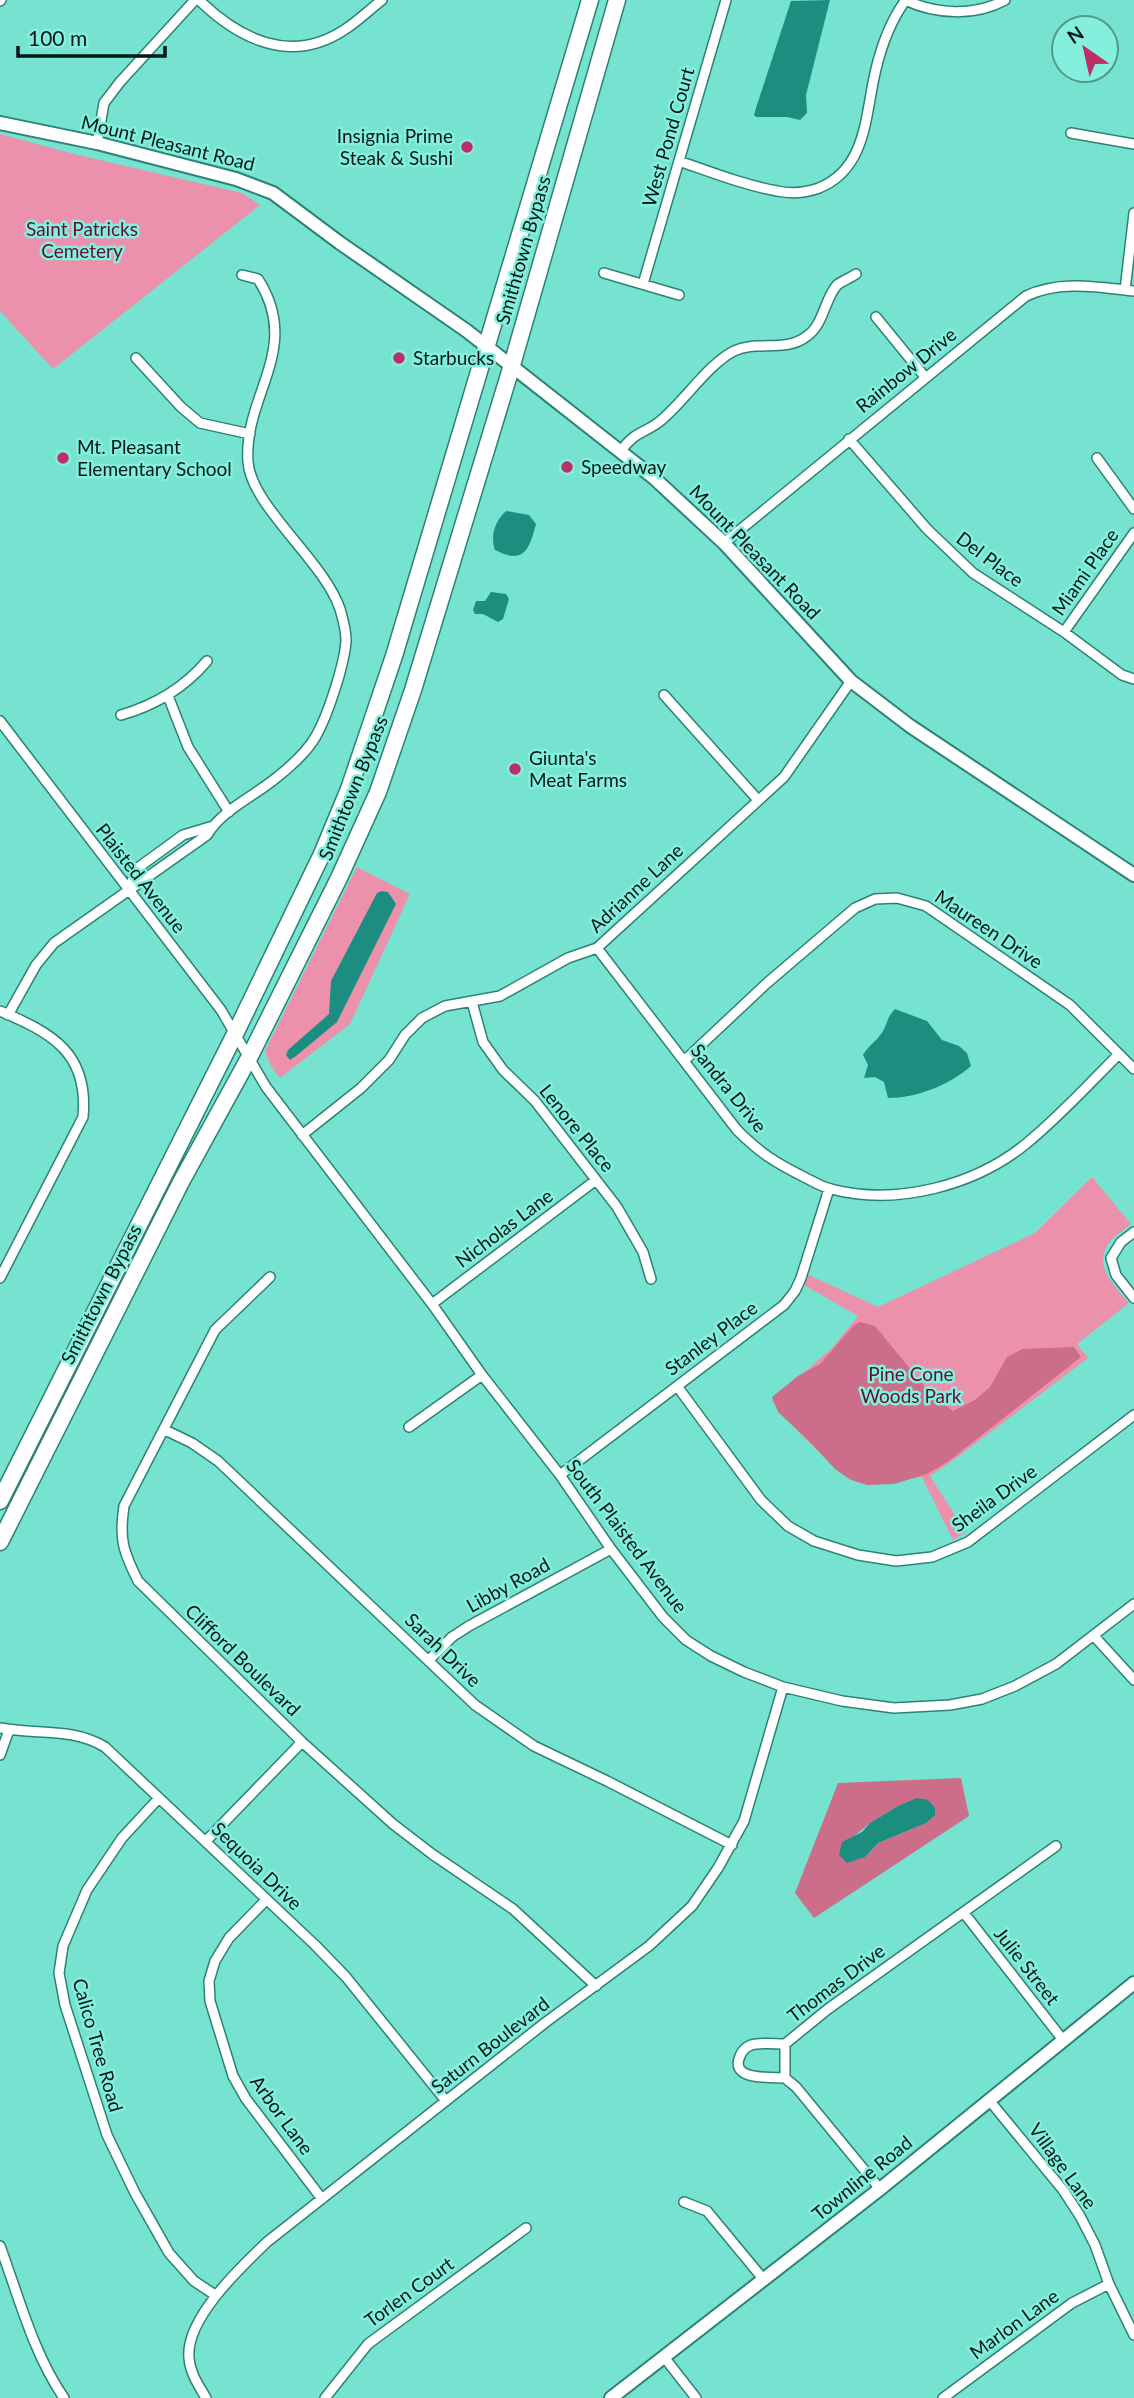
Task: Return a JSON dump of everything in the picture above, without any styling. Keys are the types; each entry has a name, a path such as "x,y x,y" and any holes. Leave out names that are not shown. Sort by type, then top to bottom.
{"highway":[{"name":"Smithtown Bypass","path":"0,1501 235,1034 322,854 358,767 394,656 590,0"},
{"name":"Smithtown Bypass","path":"0,1542 181,1182 249,1058 344,869 386,769 413,690 512,365 617,0"}],"street":[{"path":"97,143 104,103 120,82 197,0 247,37 273,44 297,46 321,41 343,31 382,0"},
{"name":"West Pond Court","path":"643,284 726,0"},
{"path":"679,161 778,191 794,193 826,185 842,174 853,161 863,140 883,41 905,0 921,7 967,12 1005,0"},
{"name":"Mount Pleasant Road","path":"0,123 97,143 265,188 487,346 668,490 724,543 852,681 910,726 1134,875"},
{"path":"1071,133 1134,144"},
{"path":"1129,290 1134,213"},
{"path":"604,272 678,295"},
{"path":"621,451 635,435 658,423 734,351 796,343 808,336 818,324 837,286 856,274"},
{"path":"0,1278 83,1117 84,1101 82,1082 65,1048 52,1036 4,1013 54,943 207,835 213,825 299,758 316,737 331,699 346,643 345,625 336,597 325,578 255,486 248,464 250,434 276,341 269,296 258,279 242,275"},
{"name":"Rainbow Drive","path":"724,543 1026,296 1044,288 1064,285 1129,290"},
{"path":"876,317 925,376"},
{"path":"136,358 181,407 200,423 250,434"},
{"name":"Del Place","path":"849,439 948,551 973,573 1064,632 1122,675 1134,679"},
{"path":"1097,458 1134,509"},
{"name":"Miami Place","path":"1064,632 1134,533"},
{"path":"121,715 145,708 167,696 193,677 208,661"},
{"name":"Adrianne Lane","path":"302,1135 361,1088 389,1060 405,1035 422,1018 445,1006 500,996 568,958 597,948 784,777 852,681"},
{"path":"664,695 758,800"},
{"path":"167,696 188,747 229,812"},
{"name":"Plaisted Avenue","path":"0,721 221,1010 249,1058"},
{"path":"128,889 139,867 183,835 213,825"},
{"path":"157,854 165,865"},
{"name":"Maureen Drive","path":"685,1060 767,983 855,908 875,899 897,898 926,906 1070,1004 1134,1069"},
{"name":"Sandra Drive","path":"597,948 737,1130 762,1155 829,1189 871,1196 907,1193 953,1184 987,1169 1026,1144 1119,1054"},
{"name":"Lenore Place","path":"472,1002 483,1042 503,1070 535,1101 617,1207 643,1252 651,1279"},
{"name":"South Plaisted Avenue","path":"249,1058 266,1087 432,1304 663,1617 686,1640 711,1656 783,1687 842,1701 894,1708 950,1704 982,1699 1015,1686 1056,1664 1134,1604"},
{"name":"Nicholas Lane","path":"432,1304 596,1180"},
{"name":"Stanley Place","path":"560,1475 784,1305 795,1291 829,1189"},
{"path":"1134,1232 1121,1242 1111,1258 1116,1275 1134,1298"},
{"name":"Clifford Boulevard","path":"270,1277 215,1330 124,1506 120,1530 125,1555 138,1581 302,1742 393,1824 513,1909 596,1986"},
{"path":"409,1427 482,1375"},
{"name":"Sheila Drive","path":"677,1386 761,1500 788,1526 814,1541 858,1555 896,1561 932,1557 968,1542 1134,1415"},
{"name":"Sarah Drive","path":"165,1430 192,1443 218,1461 475,1705 534,1746 732,1845"},
{"name":"Libby Road","path":"429,1660 452,1637 469,1626 611,1549"},
{"path":"1094,1636 1134,1680"},
{"name":"Saturn Boulevard","path":"206,2398 195,2378 189,2357 197,2325 215,2295 267,2242 546,2022 649,1946 692,1906 732,1845 744,1821 783,1687"},
{"path":"0,1755 4,1729"},
{"name":"Sequoia Drive","path":"4,1729 70,1733 92,1739 106,1747 346,1977 446,2101"},
{"path":"206,1841 302,1742"},
{"name":"Calico Tree Road","path":"159,1798 122,1838 87,1890 63,1945 59,1973 65,2005 107,2135 135,2193 169,2253 194,2281 215,2295"},
{"name":"Thomas Drive","path":"785,2078 785,2044 828,2009 1056,1846"},
{"name":"Arbor Lane","path":"266,1900 229,1938 215,1961 209,1981 210,2001 233,2076 246,2099 322,2199"},
{"name":"Julie Street","path":"964,1913 1063,2040"},
{"name":"Townline Road","path":"611,2398 880,2189 1134,1983"},
{"path":"785,2044 751,2045 742,2052 738,2061 741,2071 749,2077 785,2078 796,2087 880,2189"},
{"name":"Village Lane","path":"989,2100 1063,2190 1095,2245 1108,2284 1134,2335"},
{"path":"684,2202 707,2211 764,2280"},
{"name":"Torlen Court","path":"326,2398 368,2344 526,2228"},
{"path":"0,2246 49,2376 64,2398"},
{"name":"Marlon Lane","path":"943,2398 1054,2316 1108,2284"},
{"path":"664,2357 696,2398"}],"green space":[{"name":"Saint Patricks Cemetery","path":"0,134 242,193 260,205 53,369 0,311"},
{"path":"357,867 410,894 350,1024 280,1078 265,1051"},
{"name":"Pine Cone Woods Park","path":"1092,1177 1131,1224 1109,1243 1103,1262 1108,1277 1129,1303 1077,1344 1088,1358 930,1476 966,1532 953,1540 922,1477 876,1483 828,1458 806,1440 772,1401 833,1347 858,1316 804,1285 809,1275 878,1307 1035,1233"},
{"path":"860,1322 875,1326 930,1393 953,1411 975,1400 990,1387 1007,1357 1022,1349 1074,1347 1081,1357 949,1461 927,1474 894,1484 867,1485 851,1480 835,1469 778,1412 772,1397 798,1376 820,1364 854,1325"},
{"path":"961,1778 969,1816 814,1918 795,1893 838,1783","holes":["898,1806 926,1823 878,1843 865,1857 853,1837"]}],"water":[{"path":"830,0 806,95 807,113 800,120 787,117 756,117 756,108 791,1"},
{"path":"506,511 529,515 536,524 528,548 519,555 513,556 495,550 494,529"},
{"path":"491,592 506,594 509,599 503,619 498,622 483,614 475,614 473,610 476,601 485,601"},
{"path":"388,892 396,904 337,1022 290,1060 286,1055 288,1050 329,1014 331,981 377,893"},
{"path":"895,1009 927,1021 942,1040 959,1046 967,1053 971,1066 932,1089 910,1096 888,1098 884,1082 875,1077 864,1078 868,1065 863,1055 881,1034"},
{"path":"917,1798 928,1800 935,1808 935,1815 926,1823 878,1843 865,1857 847,1863 839,1855 842,1842 862,1832 870,1823 898,1806"}],"place":[{"name":"Insignia Prime Steak & Sushi","path":"467,147"},
{"name":"Starbucks","path":"399,358"},
{"name":"Mt. Pleasant Elementary School","path":"63,458"},
{"name":"Speedway","path":"567,467"},
{"name":"Giunta's Meat Farms","path":"515,769"}]}
